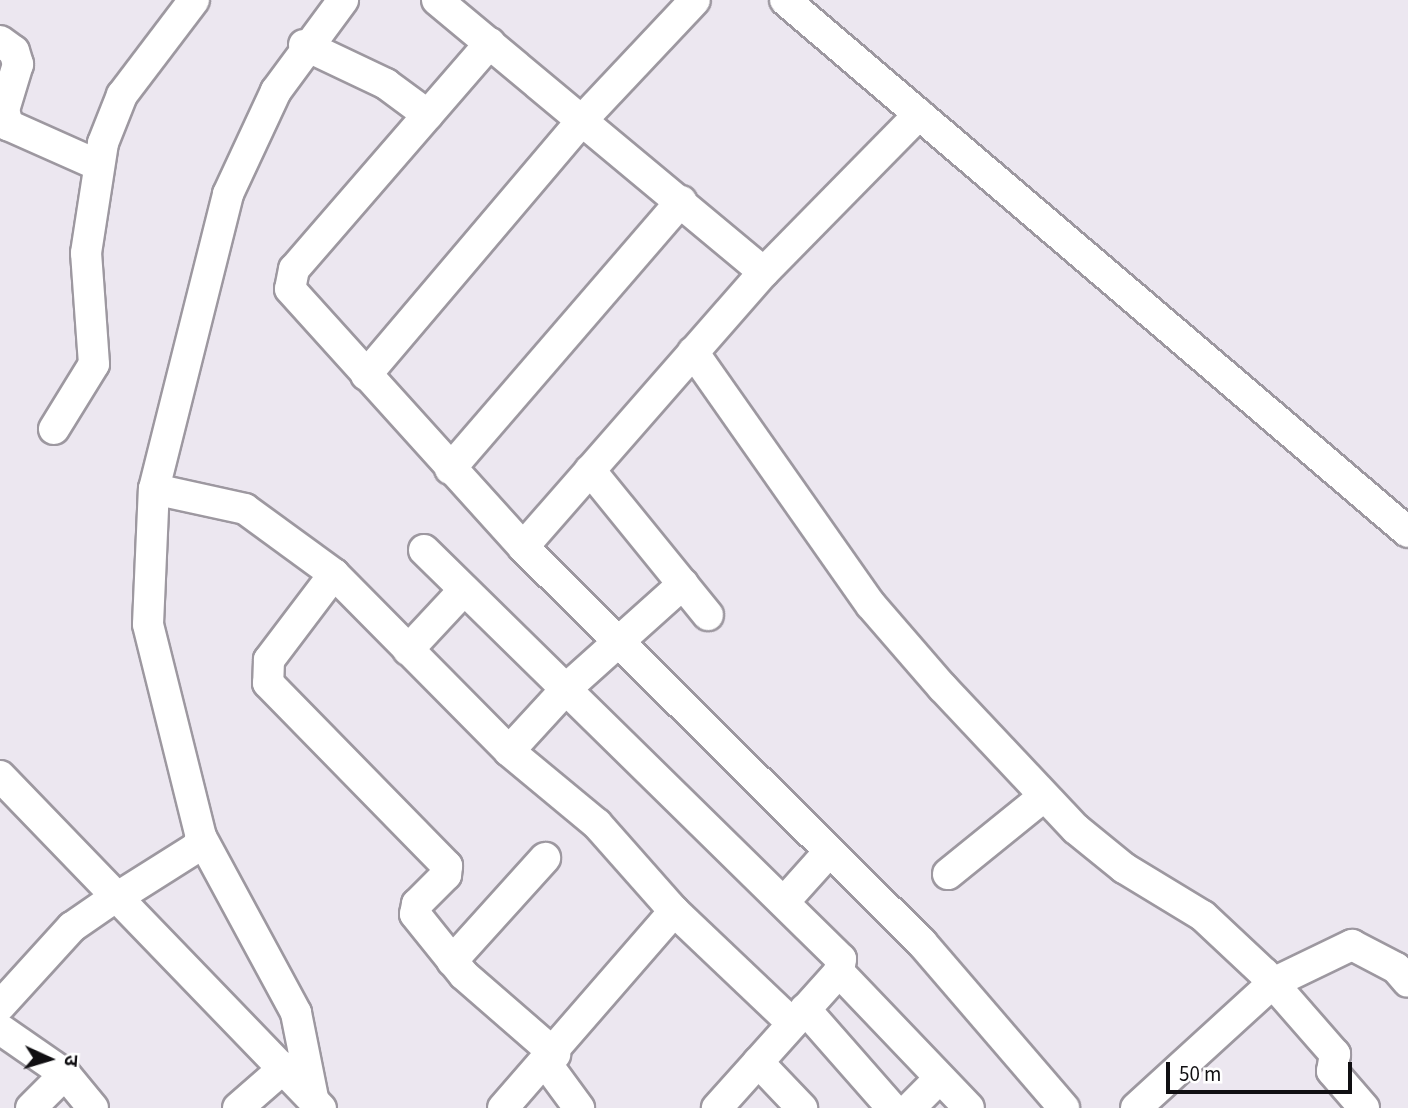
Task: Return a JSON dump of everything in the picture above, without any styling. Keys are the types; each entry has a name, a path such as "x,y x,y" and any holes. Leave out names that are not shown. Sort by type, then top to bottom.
{"street":[{"path":"54,429 94,365 86,253 98,165 122,95 194,0"},
{"path":"317,1103 296,1013 201,837 148,624 154,489 228,194 304,45 343,0"},
{"path":"437,0 764,272"},
{"path":"366,375 583,119 695,0"},
{"path":"785,0 1408,532"},
{"path":"0,41 14,51 18,64 4,110 8,125 98,165"},
{"path":"490,43 288,278 290,289 523,547 620,640 828,853 922,943 1064,1108"},
{"path":"304,45 386,84 428,114"},
{"path":"523,547 764,272 919,114"},
{"path":"450,468 681,201"},
{"path":"693,352 871,605 1043,797 1124,868 1203,916 1273,983 1335,1054 1332,1070 1364,1108"},
{"path":"590,470 708,615"},
{"path":"154,489 245,509 334,574 509,751 597,824 674,911 798,1016 892,1108"},
{"path":"424,550 841,959 839,972 717,1108"},
{"path":"334,574 269,660 265,676 447,866 446,875 414,909 452,961 551,1058 579,1108"},
{"path":"509,751 567,688 683,584"},
{"path":"408,650 464,590"},
{"path":"0,776 317,1103"},
{"path":"948,874 1043,797"},
{"path":"0,1006 72,927 197,847 201,837"},
{"path":"784,902 828,853"},
{"path":"452,961 545,858"},
{"path":"503,1108 551,1058 674,911"},
{"path":"1136,1108 1273,983 1352,945 1396,968 1408,982"},
{"path":"839,972 939,1080 969,1108"},
{"path":"0,1029 65,1074 93,1108"},
{"path":"758,1062 802,1108"},
{"path":"238,1108 285,1067"},
{"path":"31,1108 65,1074"},
{"path":"910,1108 939,1080"}]}
